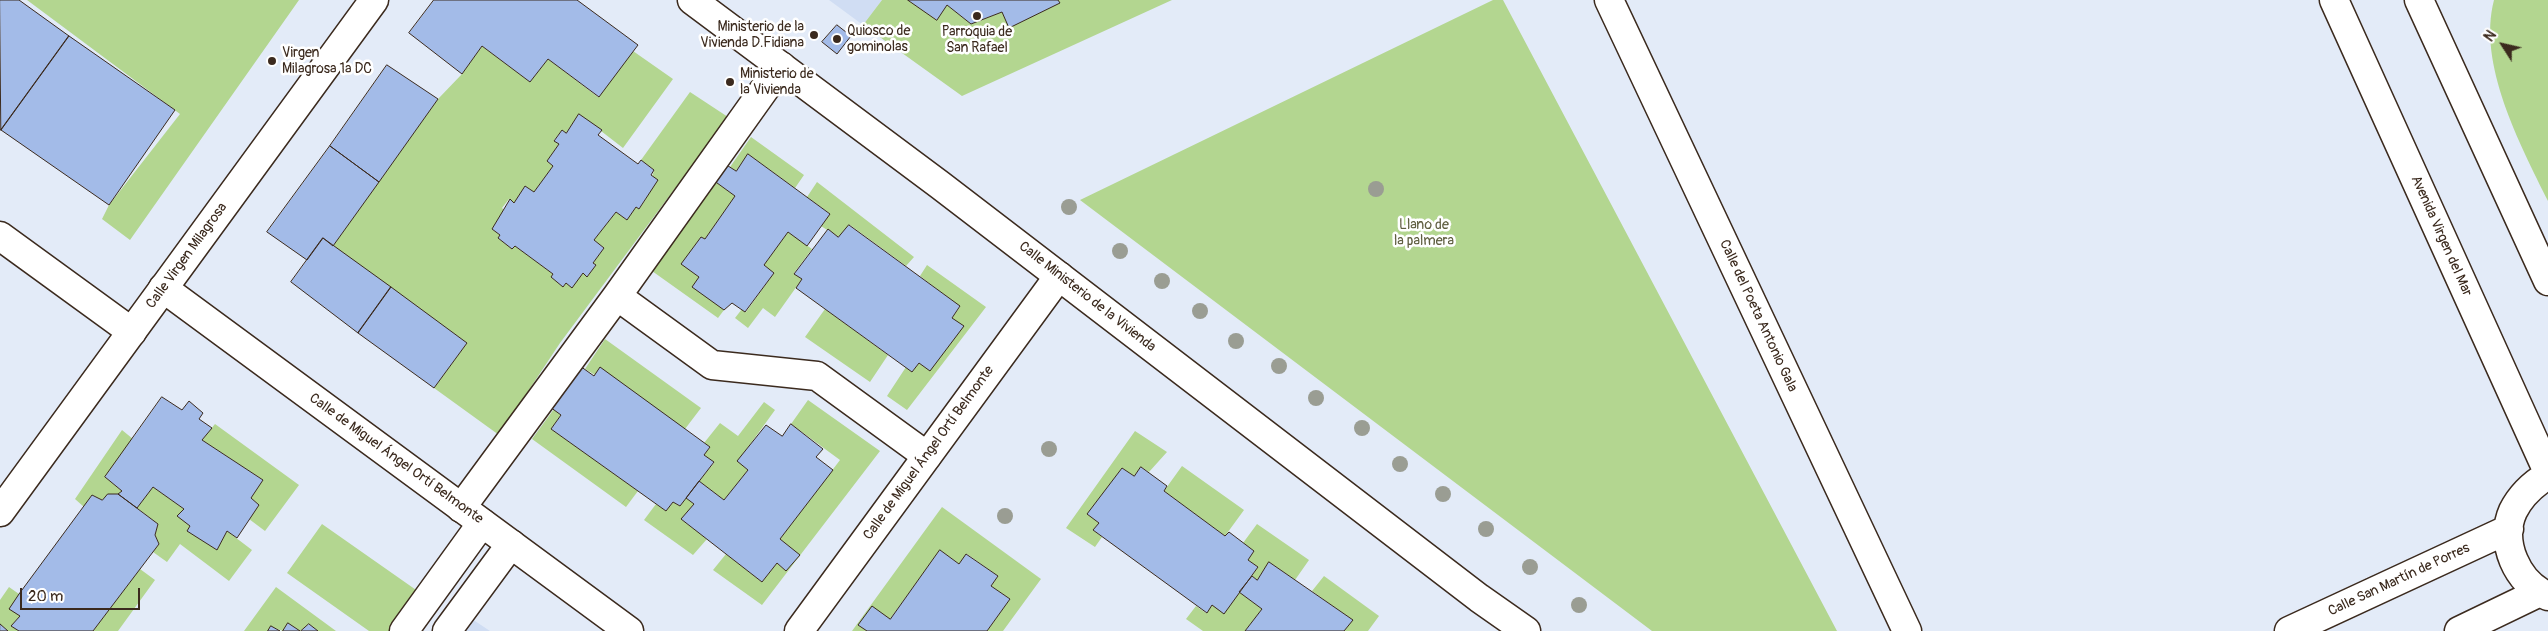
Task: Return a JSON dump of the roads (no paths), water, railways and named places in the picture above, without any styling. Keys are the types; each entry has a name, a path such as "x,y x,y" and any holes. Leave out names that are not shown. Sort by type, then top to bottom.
{"street":[{"name":"Calle Virgen Milagrosa","path":"0,512 374,0"},
{"name":"Calle Ministerio de la Vivienda","path":"692,0 1059,276 1479,598 1526,631"},
{"name":"Calle del Poeta Antonio Gala","path":"1609,0 1907,631"},
{"name":"Avenida Virgen del Mar","path":"2334,0 2548,474"},
{"path":"2419,0 2548,281"},
{"path":"404,631 472,515 618,296 781,66"},
{"path":"0,236 132,332"},
{"name":"Calle de Miguel Ángel Ortí Belmonte","path":"800,631 1059,276"},
{"name":"Calle de Miguel Ángel Ortí Belmonte","path":"163,288 629,631"},
{"path":"618,296 712,365 816,376 927,456"},
{"path":"2459,631 2544,594 2526,580 2515,565 2510,548 2509,529 2513,512 2522,496 2534,483 2548,474"},
{"name":"Calle San Martín de Porres","path":"2290,631 2509,529"},
{"path":"446,631 511,544"},
{"name":"Calle Ministerio de la Vivienda","path":"1479,598 1507,631"}],"place":[{"name":"Parroquia de San Rafael","path":"977,16"},
{"name":"Ministerio de la Vivienda D.Fidiana","path":"814,35"},
{"name":"Quiosco de gominolas","path":"837,39"},
{"name":"Virgen Milagrosa 1ª DC","path":"272,61"},
{"name":"Ministerio de la Vivienda","path":"730,82"}],"park label":[{"name":"Llano de la palmera","path":"1424,234"}]}
